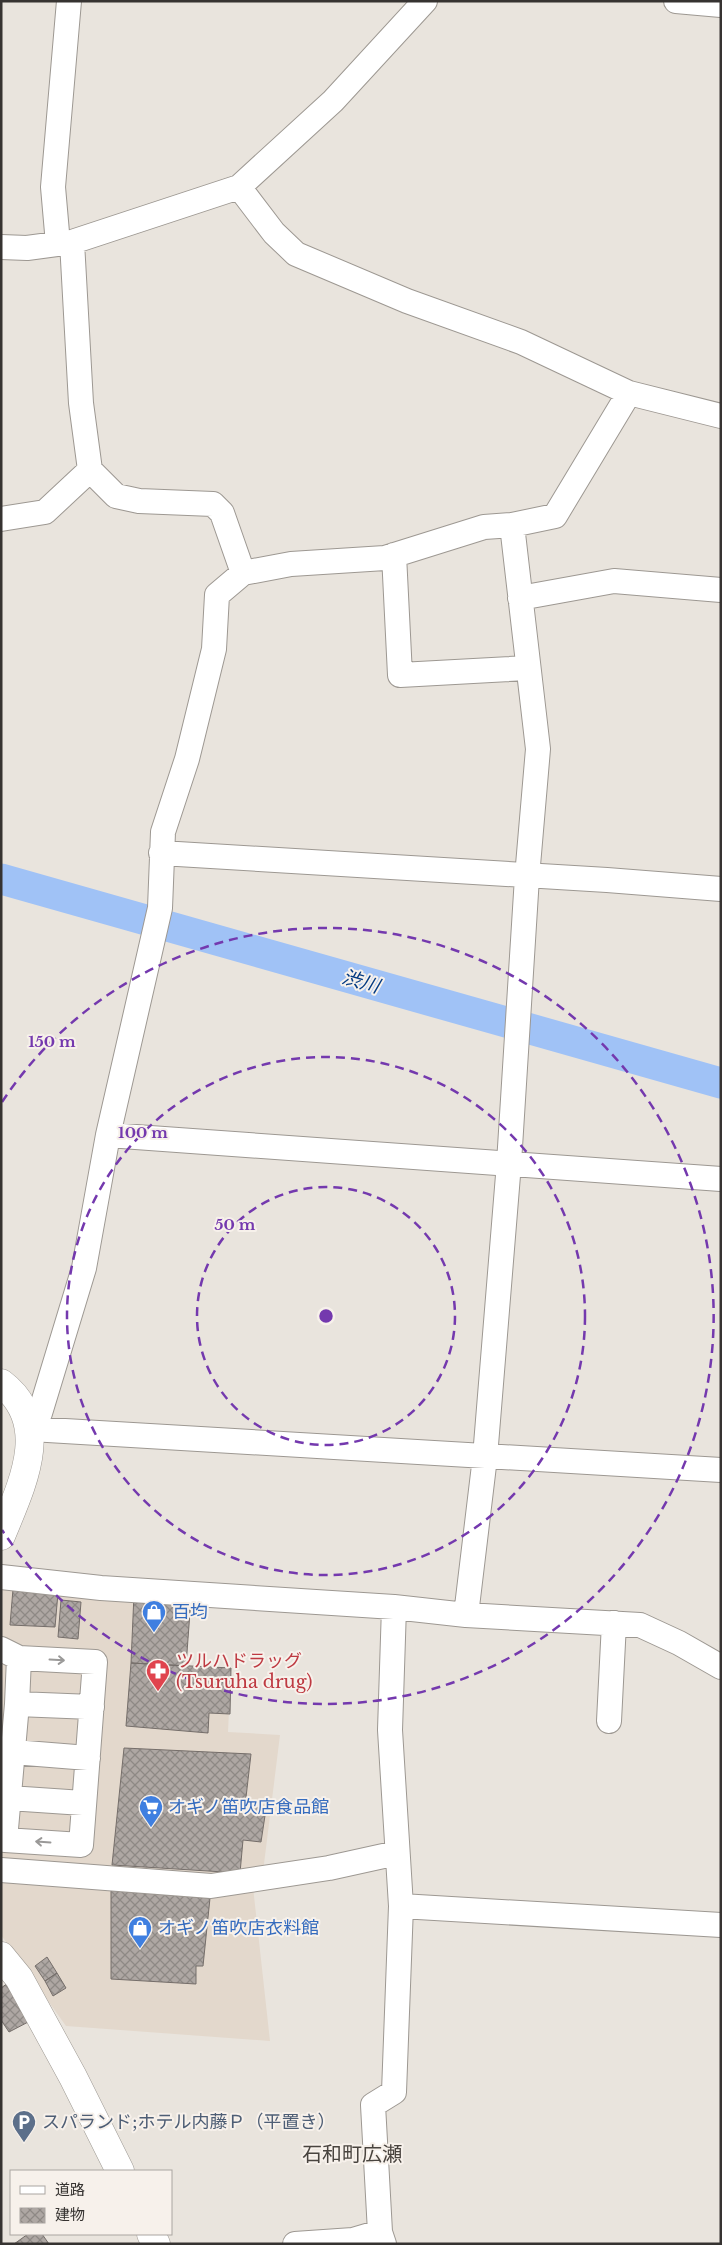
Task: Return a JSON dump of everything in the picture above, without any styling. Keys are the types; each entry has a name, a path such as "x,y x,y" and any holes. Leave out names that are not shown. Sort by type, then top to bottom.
{"main road":[{"path":"1,1383 16,1394 31,1429 30,1450 25,1471 1,1536"},
{"path":"1,1956 24,1987 74,2077 120,2170"}],"street":[{"path":"69,1 53,187 65,243 81,403 90,470 116,496 139,501 213,504 222,513 243,573"},
{"path":"1,247 27,248 65,243 240,187 333,101 424,1"},
{"path":"676,1 721,5"},
{"path":"240,187 274,233 296,254 407,301 521,342 629,393 721,416"},
{"path":"629,393 555,516 512,525 484,527 385,558 290,564 243,573 217,595 214,649 187,759 163,832 160,908 108,1135 84,1268 40,1413 31,1429 721,1470"},
{"path":"1,519 45,512 90,470"},
{"path":"466,1615 486,1457 510,1163 527,876 538,749 527,668 512,525"},
{"path":"394,555 400,674 527,668"},
{"path":"520,598 614,581 721,590"},
{"path":"161,853 721,889"},
{"path":"108,1135 721,1179"},
{"path":"1,1577 101,1588 394,1607 466,1615 640,1625 679,1643 721,1667"},
{"path":"295,2244 382,2238 373,2105 394,2092 401,1906 390,1730 394,1607"},
{"path":"609,1721 614,1623"},
{"path":"10,1654 95,1662 81,1845 5,1840 17,1704 10,1654"},
{"path":"17,1704 92,1707"},
{"path":"13,1752 88,1758"},
{"path":"9,1798 83,1803"},
{"path":"1,1870 211,1886 328,1868 397,1853"},
{"path":"401,1906 721,1925"}],"shaded area":[{"path":"1,1584 191,1598 186,1666 231,1668 228,1732 280,1735 263,1872 253,1887 270,2041 66,2026 1,1935"}],"building":[{"path":"13,1589 58,1593 55,1627 10,1625"},
{"path":"134,1594 191,1598 186,1666 131,1663"},
{"path":"61,1600 81,1602 78,1639 58,1637"},
{"path":"131,1663 231,1668 230,1714 209,1713 208,1733 126,1726"},
{"path":"124,1748 251,1754 245,1806 266,1809 261,1842 243,1840 240,1873 112,1865"},
{"path":"111,1890 210,1898 203,1966 196,1966 196,1984 111,1979"},
{"path":"47,1957 57,1973 45,1981 35,1966"},
{"path":"57,1973 66,1988 53,1996 45,1981"},
{"path":"8,1983 32,2020 9,2032 1,2020 1,1988"},
{"path":"27,2235 43,2235 49,2244 14,2244"}],"waterway":[{"name":"渋川","path":"1,879 721,1083"}],"place":[{"name":"百均","path":"154,1633"},
{"name":"ツルハドラッグ (Tsuruha drug)","path":"158,1692"},
{"name":"オギノ笛吹店食品館","path":"151,1828"},
{"name":"オギノ笛吹店衣料館","path":"140,1949"},
{"name":"スパランド;ホテル内藤Ｐ（平置き）","path":"24,2143"}],"district":[{"name":"石和町広瀬","path":"352,2154"}]}
